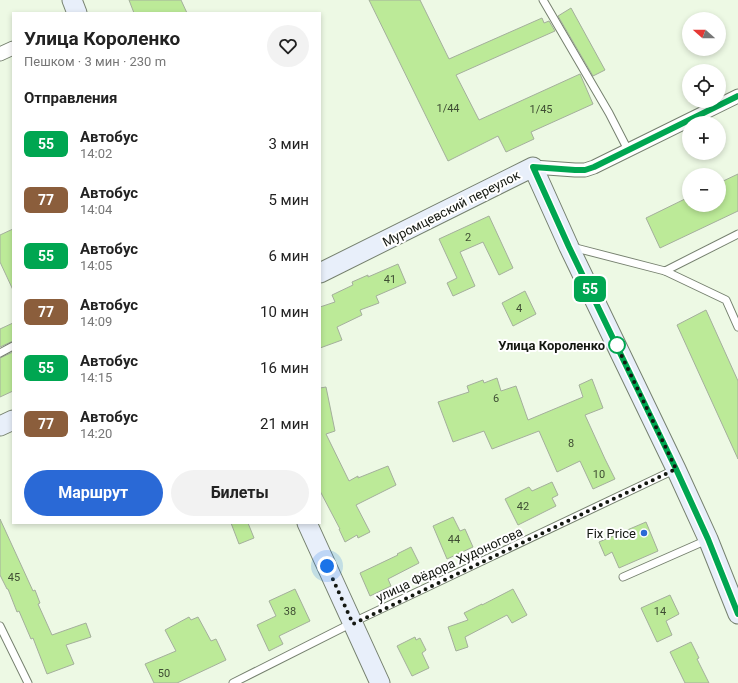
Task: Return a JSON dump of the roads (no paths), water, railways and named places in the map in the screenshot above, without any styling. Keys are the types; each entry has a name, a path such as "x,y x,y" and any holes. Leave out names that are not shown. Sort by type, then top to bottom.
{"main road":[{"path":"72,0 77,12"},
{"path":"533,167 569,247 676,469 708,539 738,614"},
{"name":"Муромцевский переулок","path":"321,273 533,167"},
{"path":"0,426 12,420"},
{"path":"307,524 380,683"}],"street":[{"path":"0,54 12,48"},
{"name":"Муромцевский переулок","path":"533,167 585,170 594,167 738,96"}],"lane":[{"path":"543,0 609,113 628,150"},
{"path":"665,271 738,234"},
{"path":"569,247 665,271 726,300 738,327"},
{"path":"0,353 12,347"},
{"name":"улица Фёдора Худоногова","path":"234,683 353,624 676,469"},
{"path":"623,578 708,539"},
{"path":"0,626 28,683"}],"place":[{"name":"Улица Короленко","path":"617,345"},
{"name":"Fix Price","path":"644,533"}]}
